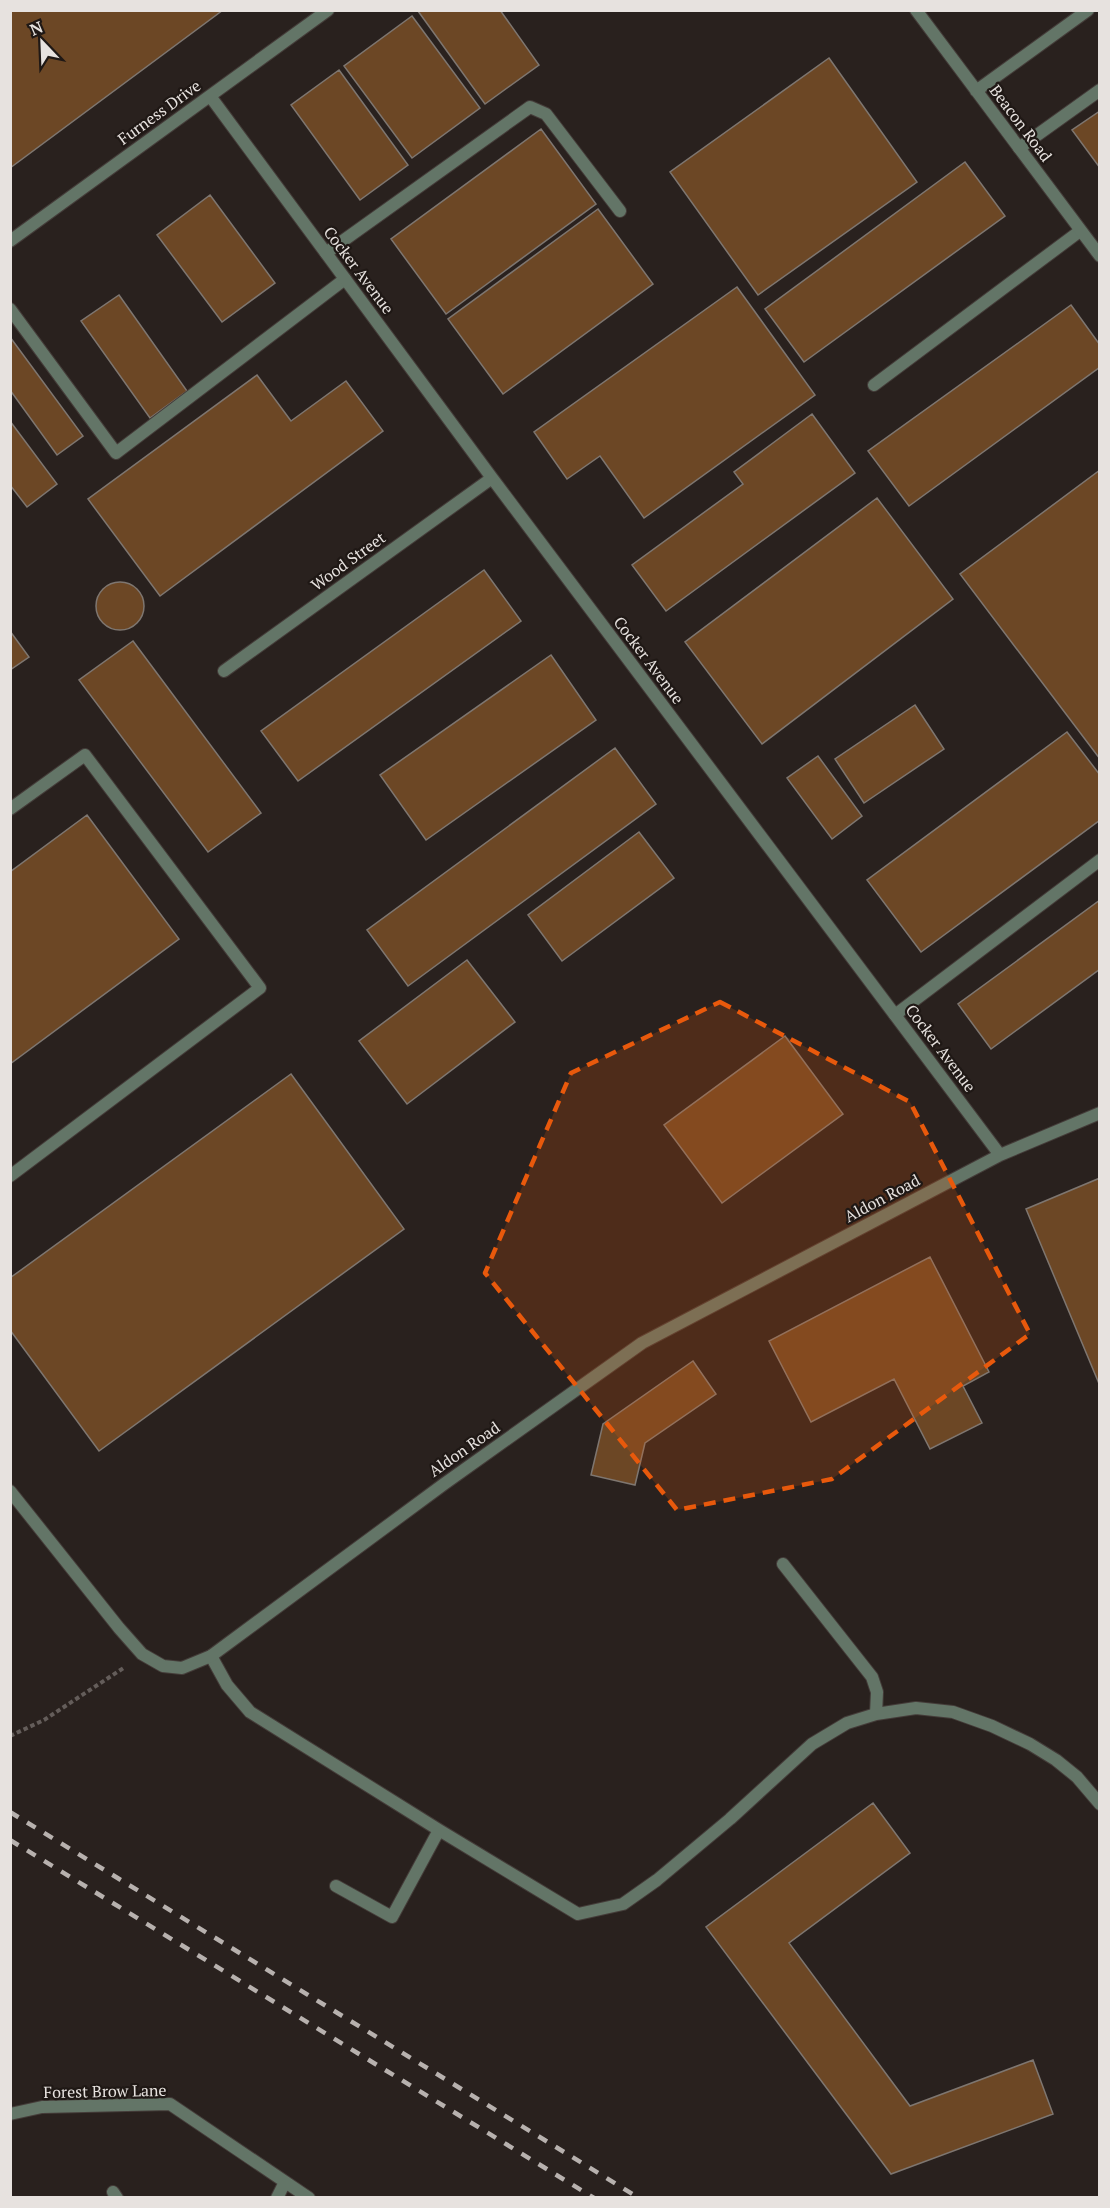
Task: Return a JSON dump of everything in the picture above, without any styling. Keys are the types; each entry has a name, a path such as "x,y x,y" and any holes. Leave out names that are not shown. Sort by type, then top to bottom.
{"street":[{"name":"Furness Drive","path":"10,242 328,10"},
{"name":"Beacon Road","path":"916,10 1100,256"},
{"path":"976,91 1088,10"},
{"path":"1019,147 1100,90"},
{"name":"Cocker Avenue","path":"210,96 492,478 1000,1155"},
{"path":"326,253 530,107 546,114 620,211"},
{"path":"874,385 1080,231"},
{"path":"10,309 116,453 345,279"},
{"name":"Wood Street","path":"224,671 492,478"},
{"path":"10,809 85,755 260,988 10,1176"},
{"path":"896,1015 1100,860"},
{"path":"1000,1155 1100,1113"},
{"name":"Aldon Road","path":"10,1491 142,1654 163,1666 182,1668 211,1656 434,1490 642,1343 1000,1155"},
{"path":"783,1564 872,1677 877,1692 876,1714"},
{"path":"211,1656 227,1685 250,1712 438,1830 578,1914 623,1904 657,1880 721,1827 812,1744 847,1724 876,1714 916,1708 953,1712 992,1726 1030,1744 1056,1760 1077,1777 1100,1804"},
{"path":"336,1886 392,1917 438,1830"},
{"name":"Forest Brow Lane","path":"10,2114 42,2107 170,2104 309,2198"},
{"path":"277,2198 285,2182"}],"path":[{"path":"10,1736 44,1720 112,1677 142,1654"}],"highlighted area":[{"path":"720,1002 910,1102 1030,1334 832,1479 677,1510 485,1273 571,1073"}],"building":[{"path":"10,10 223,10 10,168"},
{"path":"419,10 500,10 539,65 485,104"},
{"path":"412,16 480,108 412,158 344,66"},
{"path":"829,58 917,182 758,295 670,172"},
{"path":"339,70 408,165 360,200 291,105"},
{"path":"1100,111 1100,168 1072,130"},
{"path":"541,129 596,204 446,314 391,239"},
{"path":"965,162 1005,216 804,362 765,309"},
{"path":"210,195 275,283 222,322 157,235"},
{"path":"598,209 653,284 503,394 448,319"},
{"path":"737,287 815,395 644,518 600,456 567,479 534,432"},
{"path":"119,295 187,391 150,418 81,321"},
{"path":"1071,305 1100,345 1100,367 909,506 868,451"},
{"path":"10,337 83,436 57,455 10,390"},
{"path":"257,375 291,421 346,381 383,431 160,596 88,499"},
{"path":"812,414 855,473 666,611 632,565 743,484 734,472"},
{"path":"10,421 57,484 27,507 10,485"},
{"path":"1100,470 1100,759 960,574"},
{"path":"877,498 953,599 762,744 685,642"},
{"path":"484,570 521,621 298,781 261,731"},
{"path":"120,582 137,589 144,606 137,623 120,630 103,623 96,606 103,589"},
{"path":"10,631 29,657 10,670"},
{"path":"133,641 261,813 208,852 79,680"},
{"path":"551,655 596,720 426,840 380,775"},
{"path":"915,705 944,749 864,803 835,759"},
{"path":"1067,732 1100,775 1100,820 921,952 867,880"},
{"path":"615,748 656,804 408,986 367,930"},
{"path":"818,756 862,816 832,839 787,778"},
{"path":"87,815 179,939 10,1064 10,872"},
{"path":"639,832 674,878 562,961 528,915"},
{"path":"1100,900 1100,969 991,1049 958,1004"},
{"path":"467,960 515,1022 407,1104 359,1041"},
{"path":"785,1036 843,1114 722,1203 664,1125"},
{"path":"291,1074 404,1229 99,1451 10,1330 10,1278"},
{"path":"1100,1178 1100,1386 1026,1209"},
{"path":"930,1257 989,1372 963,1386 982,1423 930,1449 894,1379 811,1422 769,1341"},
{"path":"693,1361 716,1394 645,1443 635,1485 591,1475 603,1424"},
{"path":"873,1803 910,1853 789,1943 910,2106 1033,2060 1053,2114 891,2174 706,1927"}],"railway":[{"path":"10,1812 639,2198"},
{"path":"10,1840 594,2198"}]}
